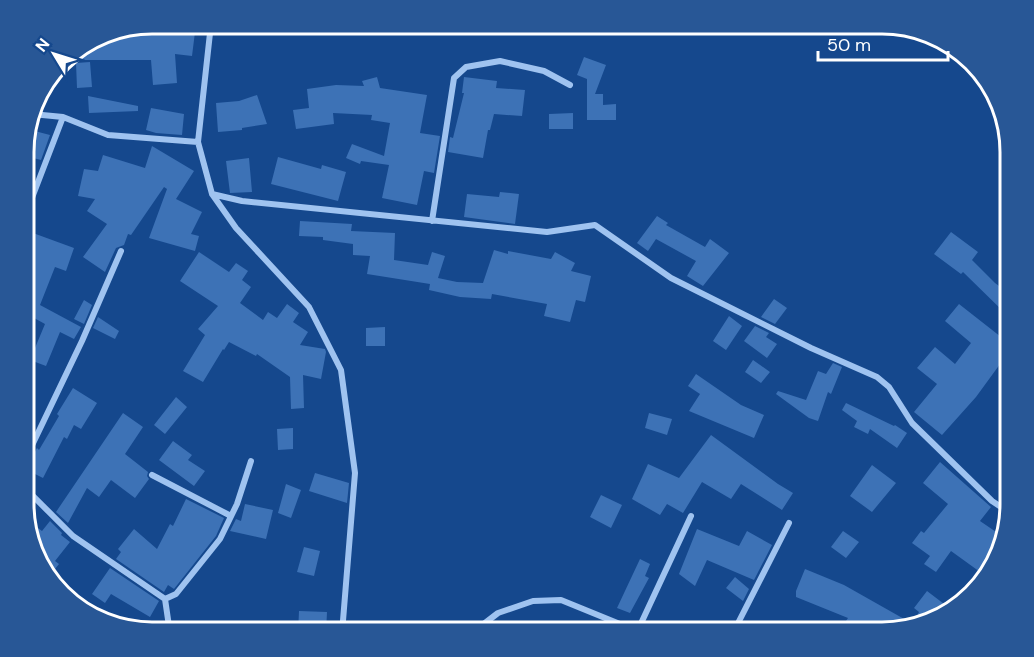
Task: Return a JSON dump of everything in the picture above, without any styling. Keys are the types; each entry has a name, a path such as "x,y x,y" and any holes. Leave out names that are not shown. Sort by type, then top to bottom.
{"street":[{"path":"210,34 198,142 212,194 236,228 309,307 341,370 355,473 343,622"},
{"path":"432,221 454,78 466,67 501,61 544,71 570,85"},
{"path":"41,115 63,117 108,135 198,142"},
{"path":"34,193 63,117"},
{"path":"212,194 242,201 547,232 596,225 671,278 811,348 877,377 889,387 912,423 999,506"},
{"path":"34,441 82,341 121,251"},
{"path":"165,599 176,594 220,539 251,461"},
{"path":"152,475 231,516"},
{"path":"34,497 73,536 165,599 168,622"},
{"path":"643,622 691,516"},
{"path":"739,622 789,523"},
{"path":"486,622 498,613 533,602 561,600 614,622"}],"building":[{"path":"152,34 195,34 192,56 175,54 177,83 153,85 151,60 84,60 84,57 93,50 122,39"},
{"path":"584,57 606,65 595,94 603,94 603,105 616,104 616,120 587,120 587,79 577,75"},
{"path":"84,62 90,62 92,87 77,88 77,84 84,84"},
{"path":"377,77 380,88 427,95 420,133 440,136 434,173 424,171 417,205 382,198 389,165 361,161 360,164 346,158 352,144 384,156 390,123 371,120 372,115 333,113 334,124 296,129 293,110 309,108 307,89 336,85 364,86 362,81"},
{"path":"464,77 497,81 496,88 525,90 522,116 494,114 490,130 488,130 483,158 448,152 450,137 453,138 464,93 462,93"},
{"path":"257,95 267,124 242,128 242,130 218,132 216,103 239,101"},
{"path":"88,96 138,106 138,111 89,113"},
{"path":"151,108 184,114 182,135 146,130"},
{"path":"573,113 573,129 549,129 549,114"},
{"path":"37,132 50,135 41,160 34,158"},
{"path":"152,146 194,171 176,199 202,212 191,234 199,236 195,251 149,238 167,189 164,187 131,235 128,234 124,245 116,248 105,272 83,257 107,224 87,211 95,199 78,196 84,169 98,171 103,155 145,168"},
{"path":"278,157 321,169 322,165 346,172 338,201 271,184"},
{"path":"249,158 252,192 230,193 226,161"},
{"path":"500,192 519,194 515,224 464,217 467,194 499,197"},
{"path":"657,216 668,223 666,225 705,247 710,239 729,253 703,286 687,276 696,261 656,239 648,251 637,243"},
{"path":"300,221 352,224 351,231 395,233 394,260 428,265 432,252 445,256 438,278 457,282 483,283 494,250 551,259 555,252 575,263 571,271 591,276 585,302 576,300 570,322 544,316 547,304 492,294 491,299 460,297 429,290 430,284 367,274 370,256 353,255 353,244 323,240 323,237 299,236"},
{"path":"951,232 978,252 972,260 999,286 999,307 963,272 961,274 934,254"},
{"path":"34,233 74,248 66,271 55,267 40,305 81,327 74,339 60,332 46,366 34,362 34,350 45,324 34,318"},
{"path":"199,252 229,272 236,263 248,271 242,280 251,287 240,303 263,320 268,312 277,318 287,304 299,313 293,322 308,332 300,345 325,349 321,379 303,375 304,408 291,409 290,377 257,354 256,356 229,342 203,382 183,371 205,335 198,329 218,306 180,281"},
{"path":"774,299 787,308 775,324 761,317"},
{"path":"84,300 92,305 84,324 74,319"},
{"path":"959,304 999,335 999,365 976,397 942,435 914,412 937,384 917,368 935,347 955,364 971,343 945,321"},
{"path":"729,316 742,326 726,350 713,341"},
{"path":"98,317 119,331 115,339 93,328"},
{"path":"755,326 769,333 766,337 777,344 767,358 744,341"},
{"path":"385,327 385,346 366,346 366,328"},
{"path":"753,360 770,372 761,383 745,372"},
{"path":"833,363 842,367 831,394 828,392 818,421 809,418 776,394 778,391 806,400 818,371 826,374"},
{"path":"696,374 741,405 764,415 754,438 689,411 700,394 688,386"},
{"path":"73,388 97,403 81,429 74,425 67,439 64,437 43,478 34,474 34,454 37,448 39,450 59,416 57,414"},
{"path":"176,397 187,407 165,434 154,425"},
{"path":"846,403 895,425 907,433 897,448 870,429 868,434 854,427 857,421 842,410"},
{"path":"123,413 143,427 125,454 148,472 149,479 135,498 111,480 99,497 87,488 68,523 56,512"},
{"path":"649,413 672,419 667,435 645,428"},
{"path":"293,428 293,449 278,450 277,429"},
{"path":"711,435 793,493 782,510 741,484 731,499 702,482 683,513 667,504 660,515 632,499 648,464 679,478"},
{"path":"173,441 192,455 188,460 205,471 194,486 159,460"},
{"path":"940,462 991,507 980,521 996,532 979,571 951,551 936,572 924,564 930,556 912,543 921,531 924,533 948,504 923,483"},
{"path":"872,465 896,483 872,512 850,496"},
{"path":"315,473 349,483 347,503 309,491"},
{"path":"286,484 301,490 291,518 278,513"},
{"path":"601,495 622,505 611,528 590,517"},
{"path":"186,499 224,518 216,536 174,589 168,585 164,592 116,559 121,552 118,549 134,529 157,549 170,524 173,526"},
{"path":"245,504 273,510 266,539 230,531 236,519 241,521"},
{"path":"50,521 70,542 55,561 59,564 54,570 41,543 37,529 42,531"},
{"path":"697,529 739,546 747,531 772,545 754,580 707,560 695,586 679,574"},
{"path":"843,531 859,542 846,558 831,547"},
{"path":"304,547 320,551 314,576 297,572"},
{"path":"640,559 650,564 645,576 649,578 630,613 617,608"},
{"path":"110,568 159,601 150,617 111,594 105,603 92,594"},
{"path":"805,569 844,585 905,619 890,622 845,622 848,618 796,597 796,591"},
{"path":"735,577 749,589 743,601 726,588"},
{"path":"927,591 945,604 917,617 919,612 914,608"},
{"path":"299,611 327,612 327,622 298,622"}]}
